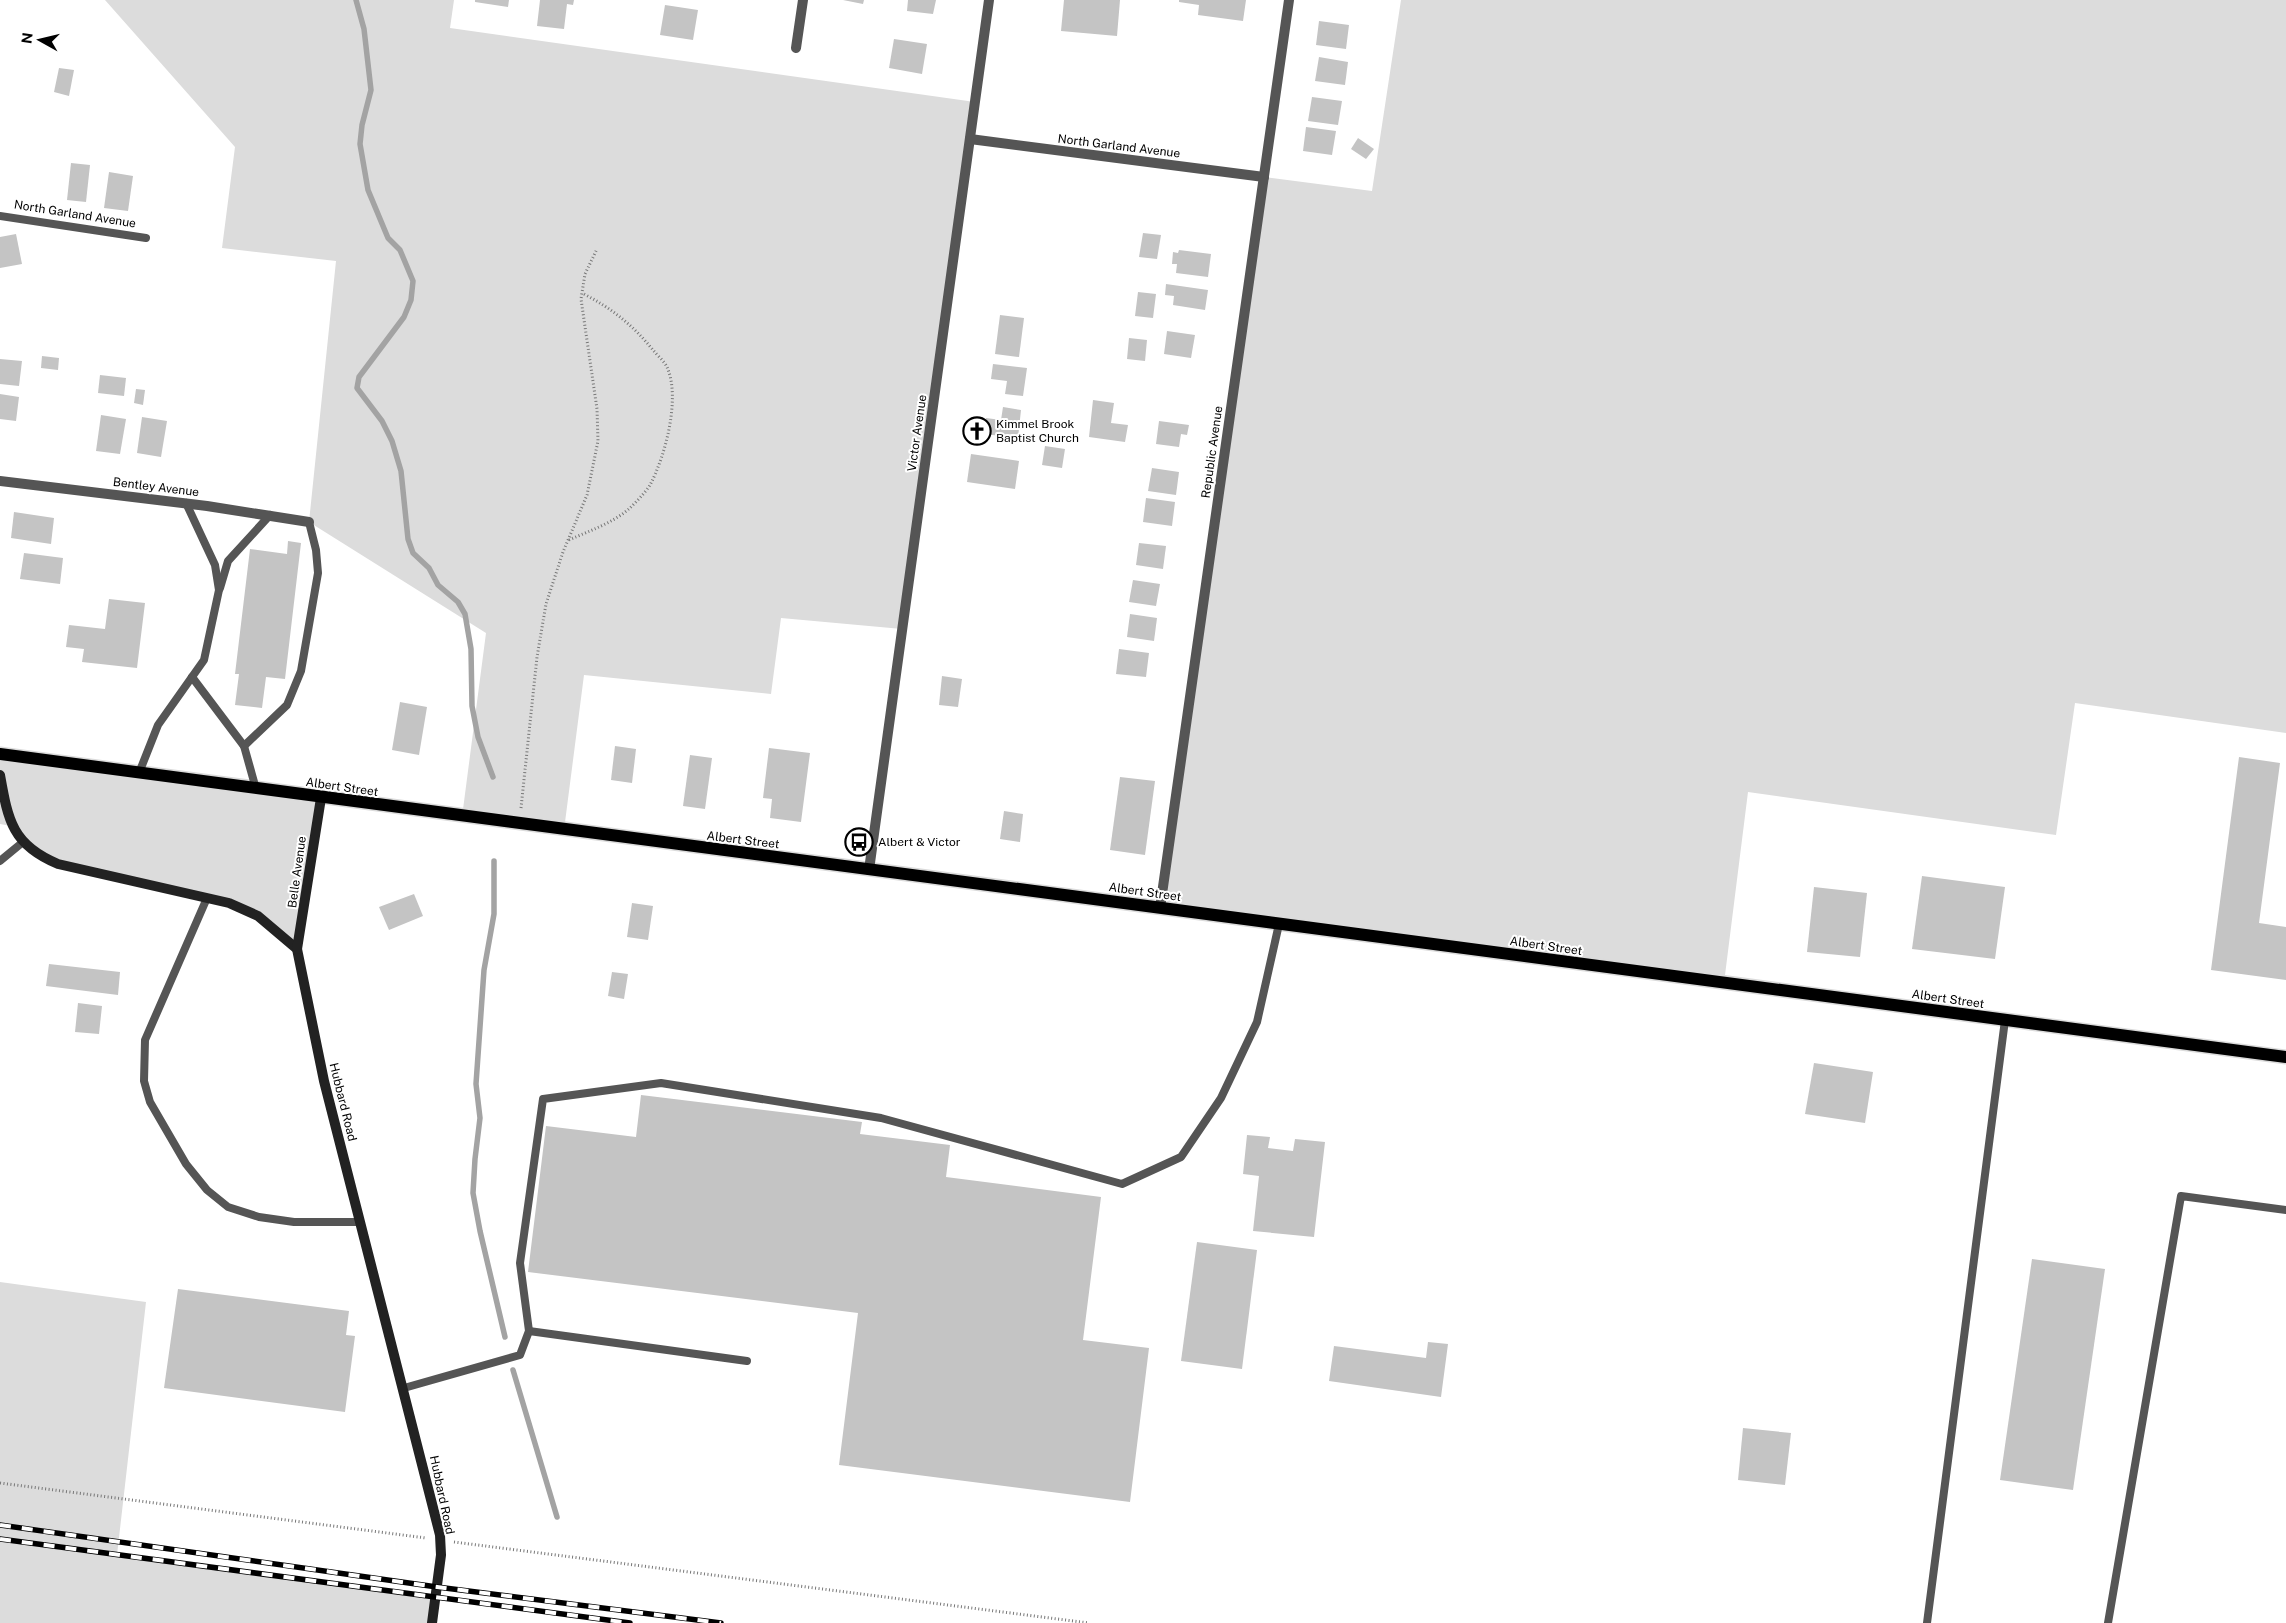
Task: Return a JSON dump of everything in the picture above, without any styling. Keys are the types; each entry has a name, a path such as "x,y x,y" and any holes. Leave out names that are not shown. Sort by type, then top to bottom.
{"main road":[{"name":"Albert Street","path":"0,754 2286,1057"}],"street":[{"path":"796,48 803,0"},
{"name":"Victor Avenue","path":"869,870 989,0"},
{"name":"Republic Avenue","path":"1160,908 1288,0"},
{"name":"North Garland Avenue","path":"970,139 1264,177"},
{"name":"Bentley Avenue","path":"0,481 186,503 309,522"},
{"path":"0,775 5,807 11,826 23,842 44,859 58,864 229,903 258,916 297,949"},
{"name":"Belle Avenue","path":"297,949 321,798"},
{"name":"Hubbard Road","path":"297,949 322,1071 404,1388 440,1540 432,1623"}],"lane":[{"name":"North Garland Avenue","path":"0,216 146,238"},
{"path":"186,503 215,565 219,590"},
{"path":"139,773 158,725 204,660 219,590 228,561 270,515"},
{"path":"244,746 287,704 301,671 318,573 316,550 309,522"},
{"path":"192,677 244,746 256,789"},
{"path":"0,861 23,842"},
{"path":"207,898 145,1040 144,1081 150,1102 186,1164 207,1190 228,1207 259,1217 294,1222 360,1222"},
{"path":"404,1388 520,1355 529,1331 520,1263 543,1099 661,1083 881,1118 1122,1184 1181,1157 1222,1098 1257,1022 1279,924"},
{"path":"1927,1623 2005,1020"},
{"path":"2108,1623 2181,1196 2286,1210"},
{"path":"529,1331 747,1361"}],"path":[{"path":"520,824 537,657 546,604 568,540 587,495 598,441 597,409 586,344 582,293 585,274 597,249"},
{"path":"568,540 602,526 628,510 649,487 659,464 670,423 673,393 667,367 643,338 611,308 582,293"},
{"path":"0,1483 1089,1623"}],"shaded area":[{"path":"105,0 454,0 450,28 975,102 902,629 781,618 771,694 584,675 564,830 462,817 486,633 309,522 336,261 222,248 235,147"},
{"path":"1401,0 2286,0 2286,733 2075,703 2056,835 1748,792 1724,983 1160,908 1264,177 1372,191"},
{"path":"0,754 321,798 297,949 258,916 229,903 58,864 11,826 0,824"},
{"path":"0,1282 146,1302 117,1555 436,1598 432,1623 0,1623"}],"building":[{"path":"475,0 509,0 508,7 475,2"},
{"path":"540,0 574,0 573,5 567,4 564,29 537,26"},
{"path":"843,0 864,0 863,4"},
{"path":"908,0 936,0 933,14 907,11"},
{"path":"1064,0 1120,0 1117,36 1061,31"},
{"path":"1179,0 1246,0 1243,21 1198,15 1199,5 1179,2"},
{"path":"665,5 698,10 693,40 660,35"},
{"path":"1319,21 1349,25 1346,49 1316,45"},
{"path":"894,39 927,44 922,74 889,68"},
{"path":"1319,57 1348,62 1345,85 1315,81"},
{"path":"59,68 74,70 69,96 54,92"},
{"path":"1312,97 1342,101 1338,125 1308,121"},
{"path":"1306,127 1336,131 1332,155 1303,151"},
{"path":"1358,138 1374,149 1366,159 1351,149"},
{"path":"71,163 90,165 86,202 67,200"},
{"path":"109,172 133,176 128,211 104,208"},
{"path":"1143,233 1161,235 1157,259 1139,257"},
{"path":"16,234 22,264 0,268 0,237"},
{"path":"1179,250 1211,254 1208,277 1176,273 1177,264 1172,264 1173,252 1178,253"},
{"path":"1166,284 1208,290 1205,310 1173,305 1174,296 1165,295"},
{"path":"1138,292 1156,294 1153,318 1135,316"},
{"path":"1000,315 1024,318 1019,357 995,354"},
{"path":"1167,331 1195,335 1191,358 1164,354"},
{"path":"1129,338 1147,340 1145,361 1127,359"},
{"path":"42,356 59,358 58,370 41,368"},
{"path":"0,359 22,361 19,386 0,384"},
{"path":"993,364 1027,368 1023,396 1005,394 1007,381 991,379"},
{"path":"100,375 126,378 124,396 98,393"},
{"path":"136,389 145,390 143,405 134,403"},
{"path":"0,394 19,397 16,421 0,419"},
{"path":"1093,400 1114,403 1111,423 1128,425 1125,442 1089,437"},
{"path":"1003,407 1021,410 1018,438 984,434 986,418 1001,420"},
{"path":"101,415 126,419 120,454 96,451"},
{"path":"142,417 167,421 161,457 137,453"},
{"path":"1159,421 1189,425 1187,435 1181,434 1179,447 1156,444"},
{"path":"1045,446 1065,449 1062,468 1042,465"},
{"path":"971,454 1019,461 1015,489 967,482"},
{"path":"1152,468 1179,472 1176,495 1148,491"},
{"path":"1146,498 1175,502 1172,526 1143,522"},
{"path":"14,512 54,518 51,544 11,538"},
{"path":"288,541 301,543 285,679 266,677 262,708 235,705 239,674 235,674 250,549 287,554"},
{"path":"1139,543 1166,546 1163,569 1136,565"},
{"path":"24,553 63,558 60,584 20,579"},
{"path":"1133,580 1160,584 1156,606 1129,602"},
{"path":"109,599 145,603 137,668 82,662 84,649 66,647 69,625 105,629"},
{"path":"1130,614 1157,618 1154,641 1127,637"},
{"path":"1119,649 1149,653 1146,677 1116,674"},
{"path":"942,676 962,679 958,707 939,705"},
{"path":"400,702 427,707 419,755 392,750"},
{"path":"615,746 636,749 632,783 611,780"},
{"path":"769,748 810,753 801,822 770,818 772,799 763,798"},
{"path":"690,755 712,758 705,809 683,806"},
{"path":"2239,757 2280,763 2259,923 2286,927 2286,980 2211,970"},
{"path":"1120,777 1155,781 1145,855 1110,850"},
{"path":"1004,811 1023,814 1020,842 1000,839"},
{"path":"1922,876 2005,887 1995,959 1912,949"},
{"path":"1814,887 1867,893 1860,957 1807,952"},
{"path":"414,894 423,916 389,930 379,907"},
{"path":"632,903 653,906 648,940 627,937"},
{"path":"49,964 120,972 118,995 46,986"},
{"path":"612,972 628,974 624,999 608,996"},
{"path":"78,1003 102,1006 99,1034 75,1032"},
{"path":"1814,1063 1873,1072 1865,1123 1805,1114"},
{"path":"641,1095 862,1122 860,1134 950,1145 946,1177 1101,1197 1083,1340 1149,1348 1130,1502 839,1465 858,1313 528,1272 546,1126 636,1137"},
{"path":"1247,1135 1270,1137 1268,1148 1293,1151 1295,1139 1325,1142 1314,1237 1253,1231 1259,1176 1243,1174"},
{"path":"1197,1242 1257,1250 1242,1369 1181,1361"},
{"path":"2032,1259 2105,1269 2073,1490 2000,1480"},
{"path":"178,1289 349,1311 346,1335 355,1336 345,1412 164,1388"},
{"path":"1428,1342 1448,1344 1441,1397 1329,1381 1334,1346 1426,1358"},
{"path":"1743,1428 1791,1433 1785,1485 1738,1480"}],"waterway":[{"path":"356,0 364,29 371,90 362,125 360,144 368,190 388,238 400,250 413,281 411,300 404,317 359,377 357,388 382,421 392,441 401,471 408,539 413,553 429,568 438,585 458,602 465,614 471,649 472,706 478,737 493,777"},
{"path":"494,861 494,914 484,970 476,1084 480,1118 473,1193 505,1337"},
{"path":"513,1370 557,1517"}],"railway":[{"path":"0,1525 437,1587 721,1623"},
{"path":"0,1539 630,1623"}],"place":[{"name":"Kimmel Brook Baptist Church","path":"977,431"},
{"name":"Albert & Victor","path":"859,842"}]}
